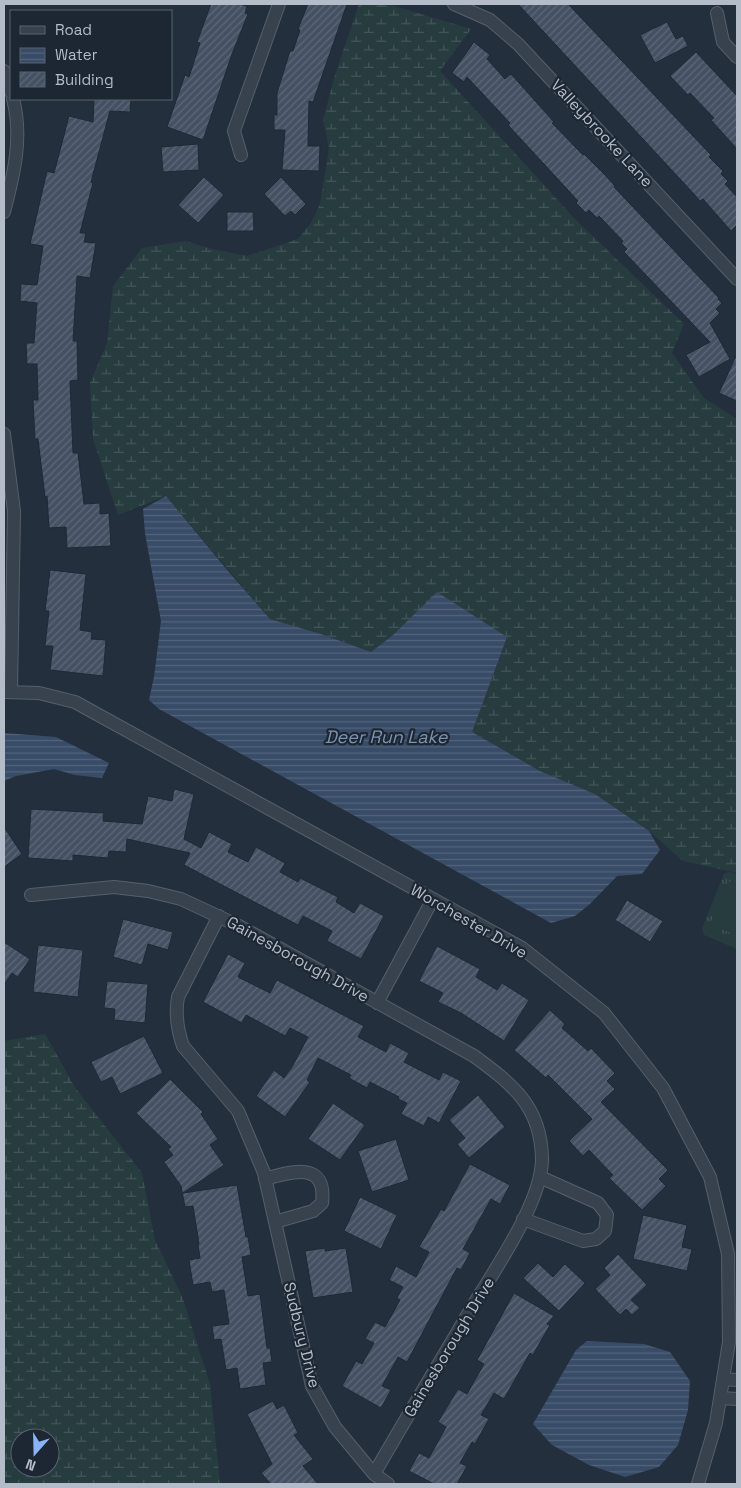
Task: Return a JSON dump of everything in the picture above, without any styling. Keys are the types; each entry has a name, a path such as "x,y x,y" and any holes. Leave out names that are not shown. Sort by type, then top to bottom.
{"street":[{"path":"241,155 234,131 280,4"},
{"name":"Valleybrooke Lane","path":"454,4 490,20 518,44 737,279"},
{"path":"717,13 723,42 737,57"},
{"path":"4,72 10,89"},
{"path":"4,212 12,180 18,138 13,100"},
{"path":"728,269 737,260"},
{"path":"4,434 14,511 8,565 7,692"},
{"name":"Worchester Drive","path":"7,692 39,693 75,702 522,948 604,1013 663,1088 710,1177 728,1254 729,1342 716,1423 698,1484"},
{"name":"Gainesborough Drive","path":"32,895 114,888 148,891 181,899 239,926 474,1056 508,1081 521,1095 533,1115 540,1138 542,1158 540,1177 533,1200 524,1219 374,1474"},
{"name":"Gainesborough Drive","path":"377,1003 433,899"},
{"name":"Sudbury Drive","path":"219,916 178,997 176,1012 179,1033 183,1046 238,1110 265,1179 312,1386 334,1427 374,1474 388,1484"},
{"path":"265,1179 306,1171 318,1177 324,1188 322,1203 313,1211 275,1222"},
{"path":"524,1219 583,1241 596,1238 605,1231 607,1215 598,1202 540,1177"},
{"path":"723,1379 737,1380"},
{"path":"720,1398 737,1399"}],"green space":[{"path":"359,4 388,4 471,29 440,71 575,219 684,324 672,353 704,398 737,419 737,873 683,861 649,831 595,794 540,771 472,732 507,637 393,635 371,652 324,635 270,619 166,496 118,515 93,439 90,383 107,343 113,286 142,248 185,241 247,256 298,239 311,223 320,204 329,148 323,120 335,75"},
{"path":"729,872 737,874 737,949 704,935 702,928 724,874"},
{"path":"728,881 737,885 737,916 731,933 710,924"},
{"path":"45,1034 76,1089 142,1173 155,1240 182,1296 210,1384 220,1484 4,1484 4,1041"}],"water":[{"name":"Deer Run Lake","path":"166,496 270,619 324,635 371,652 393,635 437,592 507,637 472,732 540,771 595,794 649,831 660,850 642,874 617,876 590,904 575,916 551,923 159,709 149,700 161,621 145,533 143,509"},
{"path":"4,733 56,737 109,763 102,778 75,775 54,769 16,776 4,781"},
{"path":"587,1341 644,1344 670,1352 690,1381 688,1410 678,1445 659,1467 625,1477 589,1465 552,1445 533,1424 576,1350"}],"building":[{"path":"211,4 239,4 247,6 245,13 248,14 232,54 203,140 167,127 185,75 189,77 200,43 197,42"},
{"path":"308,4 347,4 313,102 309,101 308,146 320,146 319,171 282,170 285,130 274,130 274,115 277,115 277,93 290,51 293,51 300,30 298,29"},
{"path":"518,4 568,4 711,155 709,157 723,171 721,174 728,181 725,184 737,197 737,225 731,231 703,199 700,201"},
{"path":"667,22 676,39 683,36 688,46 655,63 640,35"},
{"path":"474,42 490,55 487,59 505,79 511,74 554,122 552,123 605,175 614,187 719,298 722,303 716,309 720,313 710,323 730,359 699,377 686,355 710,342 624,252 627,249 621,243 623,241 599,216 597,218 589,210 586,213 576,203 578,201 467,77 464,82 452,73"},
{"path":"696,52 737,96 737,149 711,120 714,118 690,93 688,95 670,76"},
{"path":"94,100 131,100 130,112 110,111 91,182 93,183 80,233 86,233 84,242 96,243 90,278 77,276 73,341 77,341 78,380 70,381 73,453 78,453 84,504 100,503 100,514 109,513 111,546 67,548 66,527 49,528 47,496 45,497 38,439 35,439 33,400 38,400 37,364 27,364 26,343 34,343 37,303 20,301 21,284 37,285 43,246 30,244 47,171 54,173 69,116 93,122"},
{"path":"198,144 199,170 163,172 161,147"},
{"path":"204,177 224,195 198,223 178,205"},
{"path":"281,177 306,204 295,215 291,211 285,216 264,194"},
{"path":"227,212 253,212 254,231 227,231"},
{"path":"737,354 737,401 719,393"},
{"path":"50,570 86,574 80,630 92,632 91,639 106,640 103,676 50,670 53,646 45,646 49,611 45,611"},
{"path":"174,789 194,794 184,839 201,848 209,832 232,844 228,852 248,862 256,847 285,863 280,872 298,882 300,878 338,897 336,902 354,913 360,903 384,916 361,959 327,941 332,931 303,916 298,925 184,865 190,853 127,839 126,852 109,851 108,858 73,855 73,861 28,858 31,809 104,813 103,821 142,824 148,796 172,801"},
{"path":"4,827 22,854 4,867"},
{"path":"627,900 663,921 650,942 615,920"},
{"path":"123,919 173,932 168,950 148,944 142,965 113,957"},
{"path":"4,942 30,959 18,977 12,973 4,985"},
{"path":"38,945 83,950 78,997 33,992"},
{"path":"437,946 480,969 476,977 497,990 502,983 529,1000 504,1041 461,1013 438,1002 443,993 419,981"},
{"path":"228,954 245,963 238,977 270,993 277,980 364,1026 358,1037 386,1052 390,1043 409,1053 404,1062 439,1080 443,1072 461,1081 439,1123 428,1117 424,1126 401,1114 407,1103 398,1099 399,1097 370,1082 367,1088 349,1078 351,1075 318,1058 307,1080 310,1082 285,1117 256,1096 274,1070 284,1078 308,1037 290,1028 285,1036 246,1015 242,1023 203,1002"},
{"path":"107,981 148,984 145,1023 114,1020 115,1009 104,1008"},
{"path":"550,1010 565,1024 562,1028 588,1051 591,1048 615,1073 607,1081 615,1089 601,1102 668,1170 659,1179 666,1186 642,1210 609,1178 613,1175 589,1150 583,1156 569,1141 592,1119 548,1075 546,1078 514,1050"},
{"path":"144,1036 163,1073 120,1094 112,1077 101,1082 91,1062"},
{"path":"170,1079 203,1112 201,1114 218,1139 210,1145 224,1165 183,1193 237,1185 251,1255 242,1257 248,1296 260,1294 267,1348 270,1348 272,1362 263,1363 266,1385 240,1389 237,1368 226,1370 221,1339 214,1340 212,1326 229,1324 224,1290 212,1292 210,1282 193,1285 189,1260 200,1258 193,1206 185,1207 181,1186 164,1162 173,1155 168,1149 171,1147 136,1113"},
{"path":"478,1095 505,1127 469,1158 457,1144 465,1138 449,1120"},
{"path":"333,1103 365,1125 340,1160 308,1139"},
{"path":"396,1139 409,1180 372,1192 358,1151"},
{"path":"470,1164 510,1185 500,1204 491,1199 463,1249 470,1253 461,1270 457,1268 407,1362 398,1357 382,1386 391,1390 381,1408 342,1386 356,1361 362,1364 374,1343 365,1339 375,1322 385,1327 400,1300 397,1298 403,1287 389,1280 396,1266 416,1277 429,1252 419,1247 441,1209 444,1211"},
{"path":"360,1197 397,1215 381,1249 344,1231"},
{"path":"643,1215 687,1225 682,1247 692,1249 687,1271 633,1259"},
{"path":"325,1248 325,1251 346,1248 353,1292 313,1298 305,1251"},
{"path":"618,1254 647,1285 631,1300 640,1308 632,1315 626,1309 620,1315 595,1289 610,1275 604,1268"},
{"path":"538,1263 553,1277 565,1264 585,1283 559,1311 523,1278"},
{"path":"514,1293 554,1316 547,1324 550,1325 533,1355 530,1353 504,1399 494,1393 481,1415 489,1419 475,1444 472,1442 460,1463 467,1466 457,1484 434,1484 409,1471 419,1453 429,1458 446,1427 438,1422 458,1389 467,1394 484,1364 477,1360"},
{"path":"273,1401 277,1409 284,1405 298,1433 294,1435 313,1459 303,1466 318,1484 271,1484 261,1473 272,1464 247,1414"}]}
